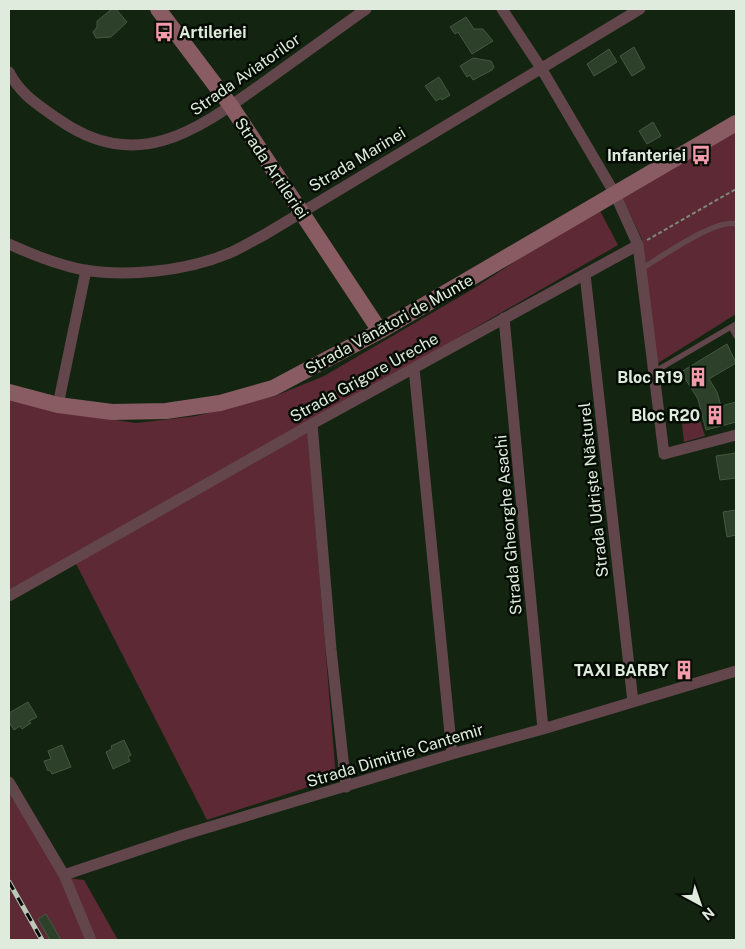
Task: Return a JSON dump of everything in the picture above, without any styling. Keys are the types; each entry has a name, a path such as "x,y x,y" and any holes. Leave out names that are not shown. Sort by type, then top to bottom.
{"street":[{"name":"Strada Artileriei","path":"158,9 231,106 380,331"},
{"name":"Strada Aviatorilor","path":"9,72 13,90 75,130 104,142 125,145 153,143 193,130 231,106 366,9"},
{"path":"502,9 541,68 615,194 638,245 664,454 736,436"},
{"name":"Strada Marinei","path":"9,244 43,259 86,270 122,272 186,266 226,254 264,235 640,9"},
{"name":"Strada Vânători de Munte","path":"9,392 58,405 112,412 166,411 220,403 272,388 380,331 736,123"},
{"name":"Strada Grigore Ureche","path":"9,596 312,424 638,245"},
{"path":"58,405 86,270"},
{"name":"Strada Udriște Năsturel","path":"585,274 633,702"},
{"name":"Strada Gheorghe Asachi","path":"504,318 543,729"},
{"path":"414,368 452,754"},
{"path":"312,424 331,649 346,787"},
{"name":"Strada Dimitrie Cantemir","path":"64,875 183,835 736,671"},
{"path":"9,782 64,875 91,940"}],"lane":[{"path":"641,269 719,224 728,222 736,224"},
{"path":"654,372 734,326 736,336"}],"path":[{"path":"638,245 736,189"}],"shaded area":[{"path":"736,125 736,314 655,365 642,239 620,193"},
{"path":"598,207 618,245 307,425 336,778 207,820 72,556 9,594 9,400 55,411 136,423 196,416 275,396 324,376 473,289"},
{"path":"697,411 705,436 684,442 681,415"},
{"path":"9,785 60,877 84,880 118,940 9,940"}],"building":[{"path":"112,9 116,9 127,22 111,37 96,38 93,32 97,27 97,21"},
{"path":"466,17 474,29 483,29 493,41 472,54 458,32 455,34 450,27"},
{"path":"634,47 645,68 632,76 620,56"},
{"path":"609,49 617,62 594,76 587,64"},
{"path":"473,58 491,61 494,67 473,80 470,75 467,77 460,66"},
{"path":"439,77 450,95 436,101 425,86"},
{"path":"653,122 661,136 647,144 639,131"},
{"path":"727,344 736,363 709,379 717,392 721,406 736,402 736,422 706,430 698,399 681,372"},
{"path":"736,453 736,478 720,480 716,456"},
{"path":"736,510 736,535 727,537 723,512"},
{"path":"28,702 37,717 29,721 31,723 22,729 20,726 14,730 9,722 9,713"},
{"path":"124,740 131,755 128,757 130,761 113,769 106,752 112,749 111,746"},
{"path":"62,745 71,767 52,774 50,770 48,771 44,761 51,759 48,751"},
{"path":"46,914 61,940 50,940 38,919"}],"railway":[{"path":"9,882 42,940"}],"place":[{"name":"Artileriei","path":"164,32"},
{"name":"Infanteriei","path":"701,155"},
{"name":"Bloc R19","path":"698,377"},
{"name":"Bloc R20","path":"715,415"},
{"name":"TAXI BARBY","path":"684,670"}]}
